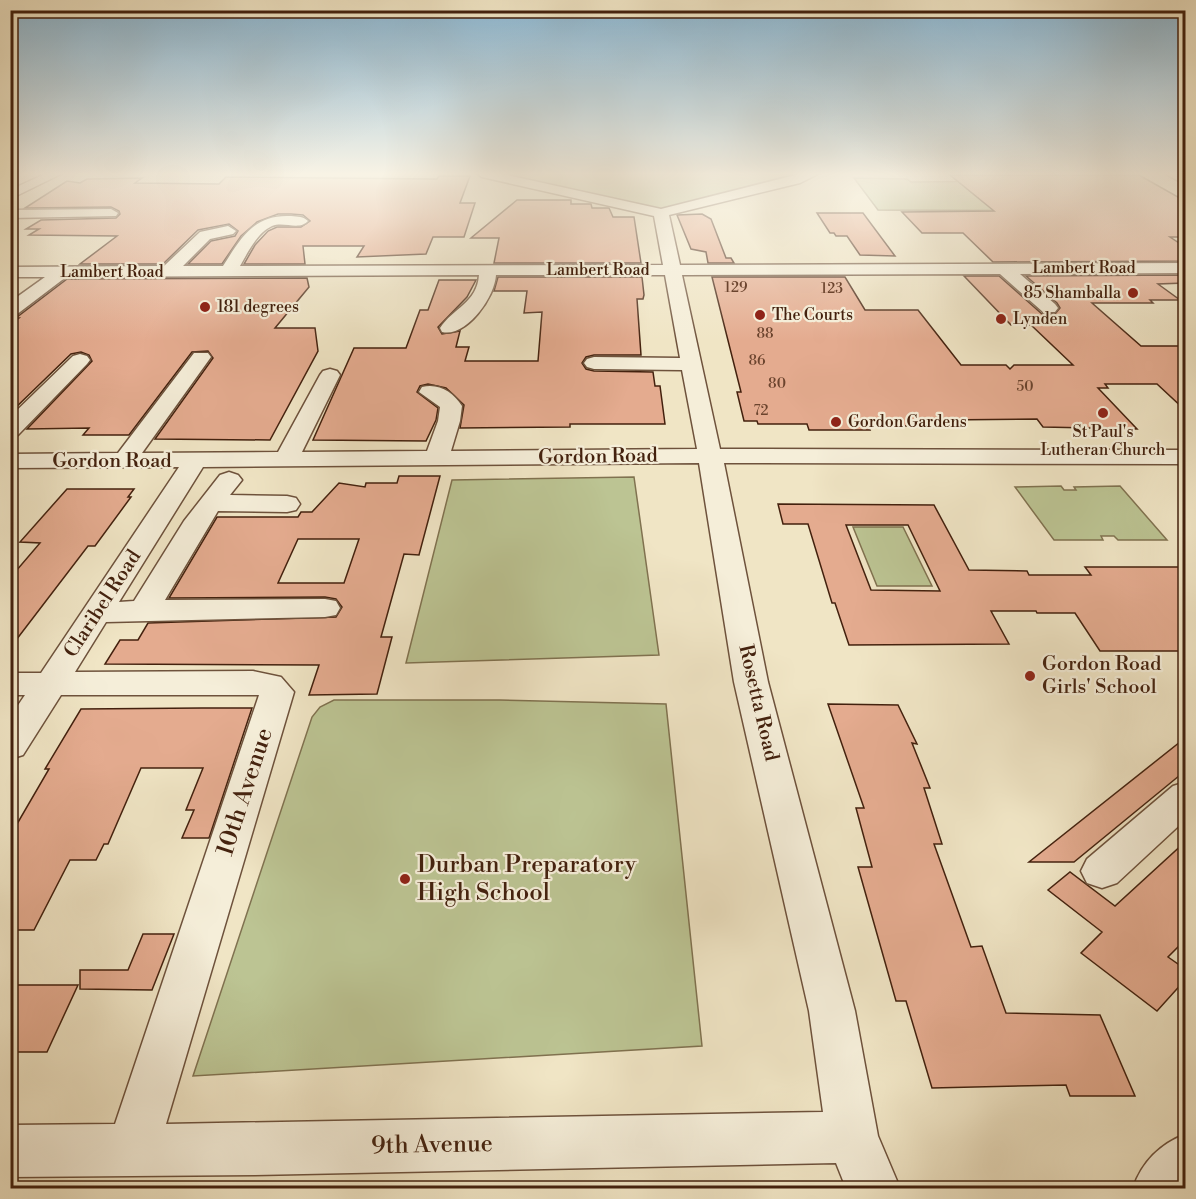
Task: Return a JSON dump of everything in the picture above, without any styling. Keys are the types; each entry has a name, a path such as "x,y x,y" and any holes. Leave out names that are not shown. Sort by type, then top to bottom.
{"street":[{"path":"228,272 242,249 260,229"},
{"name":"Rosetta Road","path":"664,229 710,456 751,682 832,1011 852,1137 873,1188"},
{"path":"168,272 205,235 228,231"},
{"path":"1004,268 1049,308"},
{"name":"Lambert Road","path":"10,272 1185,268"},
{"path":"449,328 474,309 481,300 487,285 488,270"},
{"path":"10,312 62,272"},
{"path":"124,461 201,357"},
{"path":"10,430 80,360"},
{"path":"594,363 691,364"},
{"path":"286,460 330,375"},
{"path":"430,392 440,395 451,406 449,421 436,459"},
{"name":"Gordon Road","path":"20,461 710,456 1185,457"},
{"path":"10,482 20,461"},
{"name":"Claribel Road","path":"10,746 195,461"},
{"path":"144,610 197,521 221,490 290,496"},
{"path":"97,613 144,610 325,608"},
{"name":"10th Avenue","path":"10,684 253,682 269,685 277,692 132,1150"},
{"path":"1102,871 1185,796"},
{"name":"9th Avenue","path":"10,1151 852,1137"},
{"path":"1160,1188 1185,1160"}],"green space":[{"path":"634,477 659,655 406,663 452,480"},
{"path":"1061,486 1064,490 1076,490 1074,487 1120,486 1167,540 1118,540 1114,536 1101,536 1103,540 1054,540 1015,487"},
{"path":"853,527 903,527 932,586 877,586"},
{"path":"334,700 500,700 666,704 702,1046 193,1076 312,717 320,707"}],"building":[{"path":"26,229 203,229 198,230 163,264 80,264 117,236 29,235 39,229"},
{"path":"235,229 249,229 241,236 222,264 188,264 211,241 235,236 238,231"},
{"path":"273,229 467,229 464,237 433,237 426,254 357,257 364,246 303,246 305,264 244,264 255,245"},
{"path":"482,229 636,229 641,263 494,263 499,238 471,238"},
{"path":"683,229 715,229 726,258 731,258 734,263 708,263 706,252 691,249"},
{"path":"827,229 875,229 895,256 860,255 847,236 836,236"},
{"path":"918,229 1185,229 1185,237 1170,237 1185,247 1185,261 993,262 963,233 922,233"},
{"path":"1185,275 1185,283 1158,284 1180,300 1150,300 1153,303 1092,303 1141,346 1185,346 1185,410 1157,384 1105,384 1108,388 1098,388 1137,429 1043,427 1037,419 942,420 946,426 868,426 870,430 809,430 807,424 758,424 757,421 744,421 737,392 741,392 712,277 845,277 865,310 918,310 961,365 1006,365 1010,369 1014,365 1073,365 1031,325 1011,325 964,276 999,276 1042,314 1055,314 1060,308 1057,303 1026,276"},
{"path":"498,277 642,277 644,295 643,299 637,299 641,355 594,355 586,357 582,363 586,369 594,371 653,372 655,386 660,386 665,424 570,424 570,427 460,428 464,405 446,388 428,384 420,386 417,392 438,408 436,420 426,441 313,440 354,348 406,348 420,310 428,310 439,280 476,280 467,297 438,327 442,334 460,331 456,347 469,347 465,361 538,361 542,312 524,313 527,291 494,291"},
{"path":"307,278 309,287 275,328 315,328 318,351 270,440 155,439 213,358 208,351 192,352 129,435 83,435 89,428 27,429 92,361 89,355 81,352 71,354 10,413 10,325 19,318 10,318 17,317 67,279"},
{"path":"399,476 440,476 419,555 404,554 381,637 392,637 377,694 309,695 319,665 105,664 120,640 138,640 148,623 336,617 342,607 336,599 325,597 169,598 217,517 298,517 301,512 312,512 339,483 365,487 366,483 397,483","holes":["298,539 359,539 344,583 278,583"]},
{"path":"67,489 134,489 128,497 131,497 95,546 88,546 10,648 10,578 40,543 20,542"},
{"path":"778,504 934,505 969,570 1027,571 1029,575 1091,575 1085,567 1185,567 1185,651 1100,651 1075,613 1037,613 1036,611 991,611 1009,644 849,645 835,603 832,603 808,524 783,524","holes":["846,525 908,525 940,591 871,590"]},
{"path":"828,704 898,705 917,744 912,743 930,788 924,788 942,844 934,844 971,947 982,946 1006,1013 1100,1015 1135,1096 1070,1096 1066,1085 932,1088 906,1001 896,1001 858,867 872,867 856,808 864,808"},
{"path":"252,708 209,838 182,838 194,810 186,810 203,768 141,768 108,844 104,844 96,860 70,860 34,930 10,930 10,836 49,769 45,769 81,709"},
{"path":"1185,738 1185,771 1074,862 1029,862"},
{"path":"1185,842 1185,940 1168,957 1185,969 1185,980 1157,1011 1081,953 1102,932 1048,890 1070,872 1115,906"},
{"path":"143,934 174,934 152,990 80,989 80,970 128,970"},
{"path":"10,985 78,985 47,1052 10,1052"}],"place":[{"name":"85 Shamballa","path":"1133,293"},
{"name":"181 degrees","path":"205,307"},
{"name":"The Courts","path":"760,315"},
{"name":"Lynden","path":"1001,319"},
{"name":"St Paul's Lutheran Church","path":"1103,413"},
{"name":"Gordon Gardens","path":"836,422"},
{"name":"Gordon Road Girls' School","path":"1030,676"},
{"name":"Durban Preparatory High School","path":"405,879"}]}
